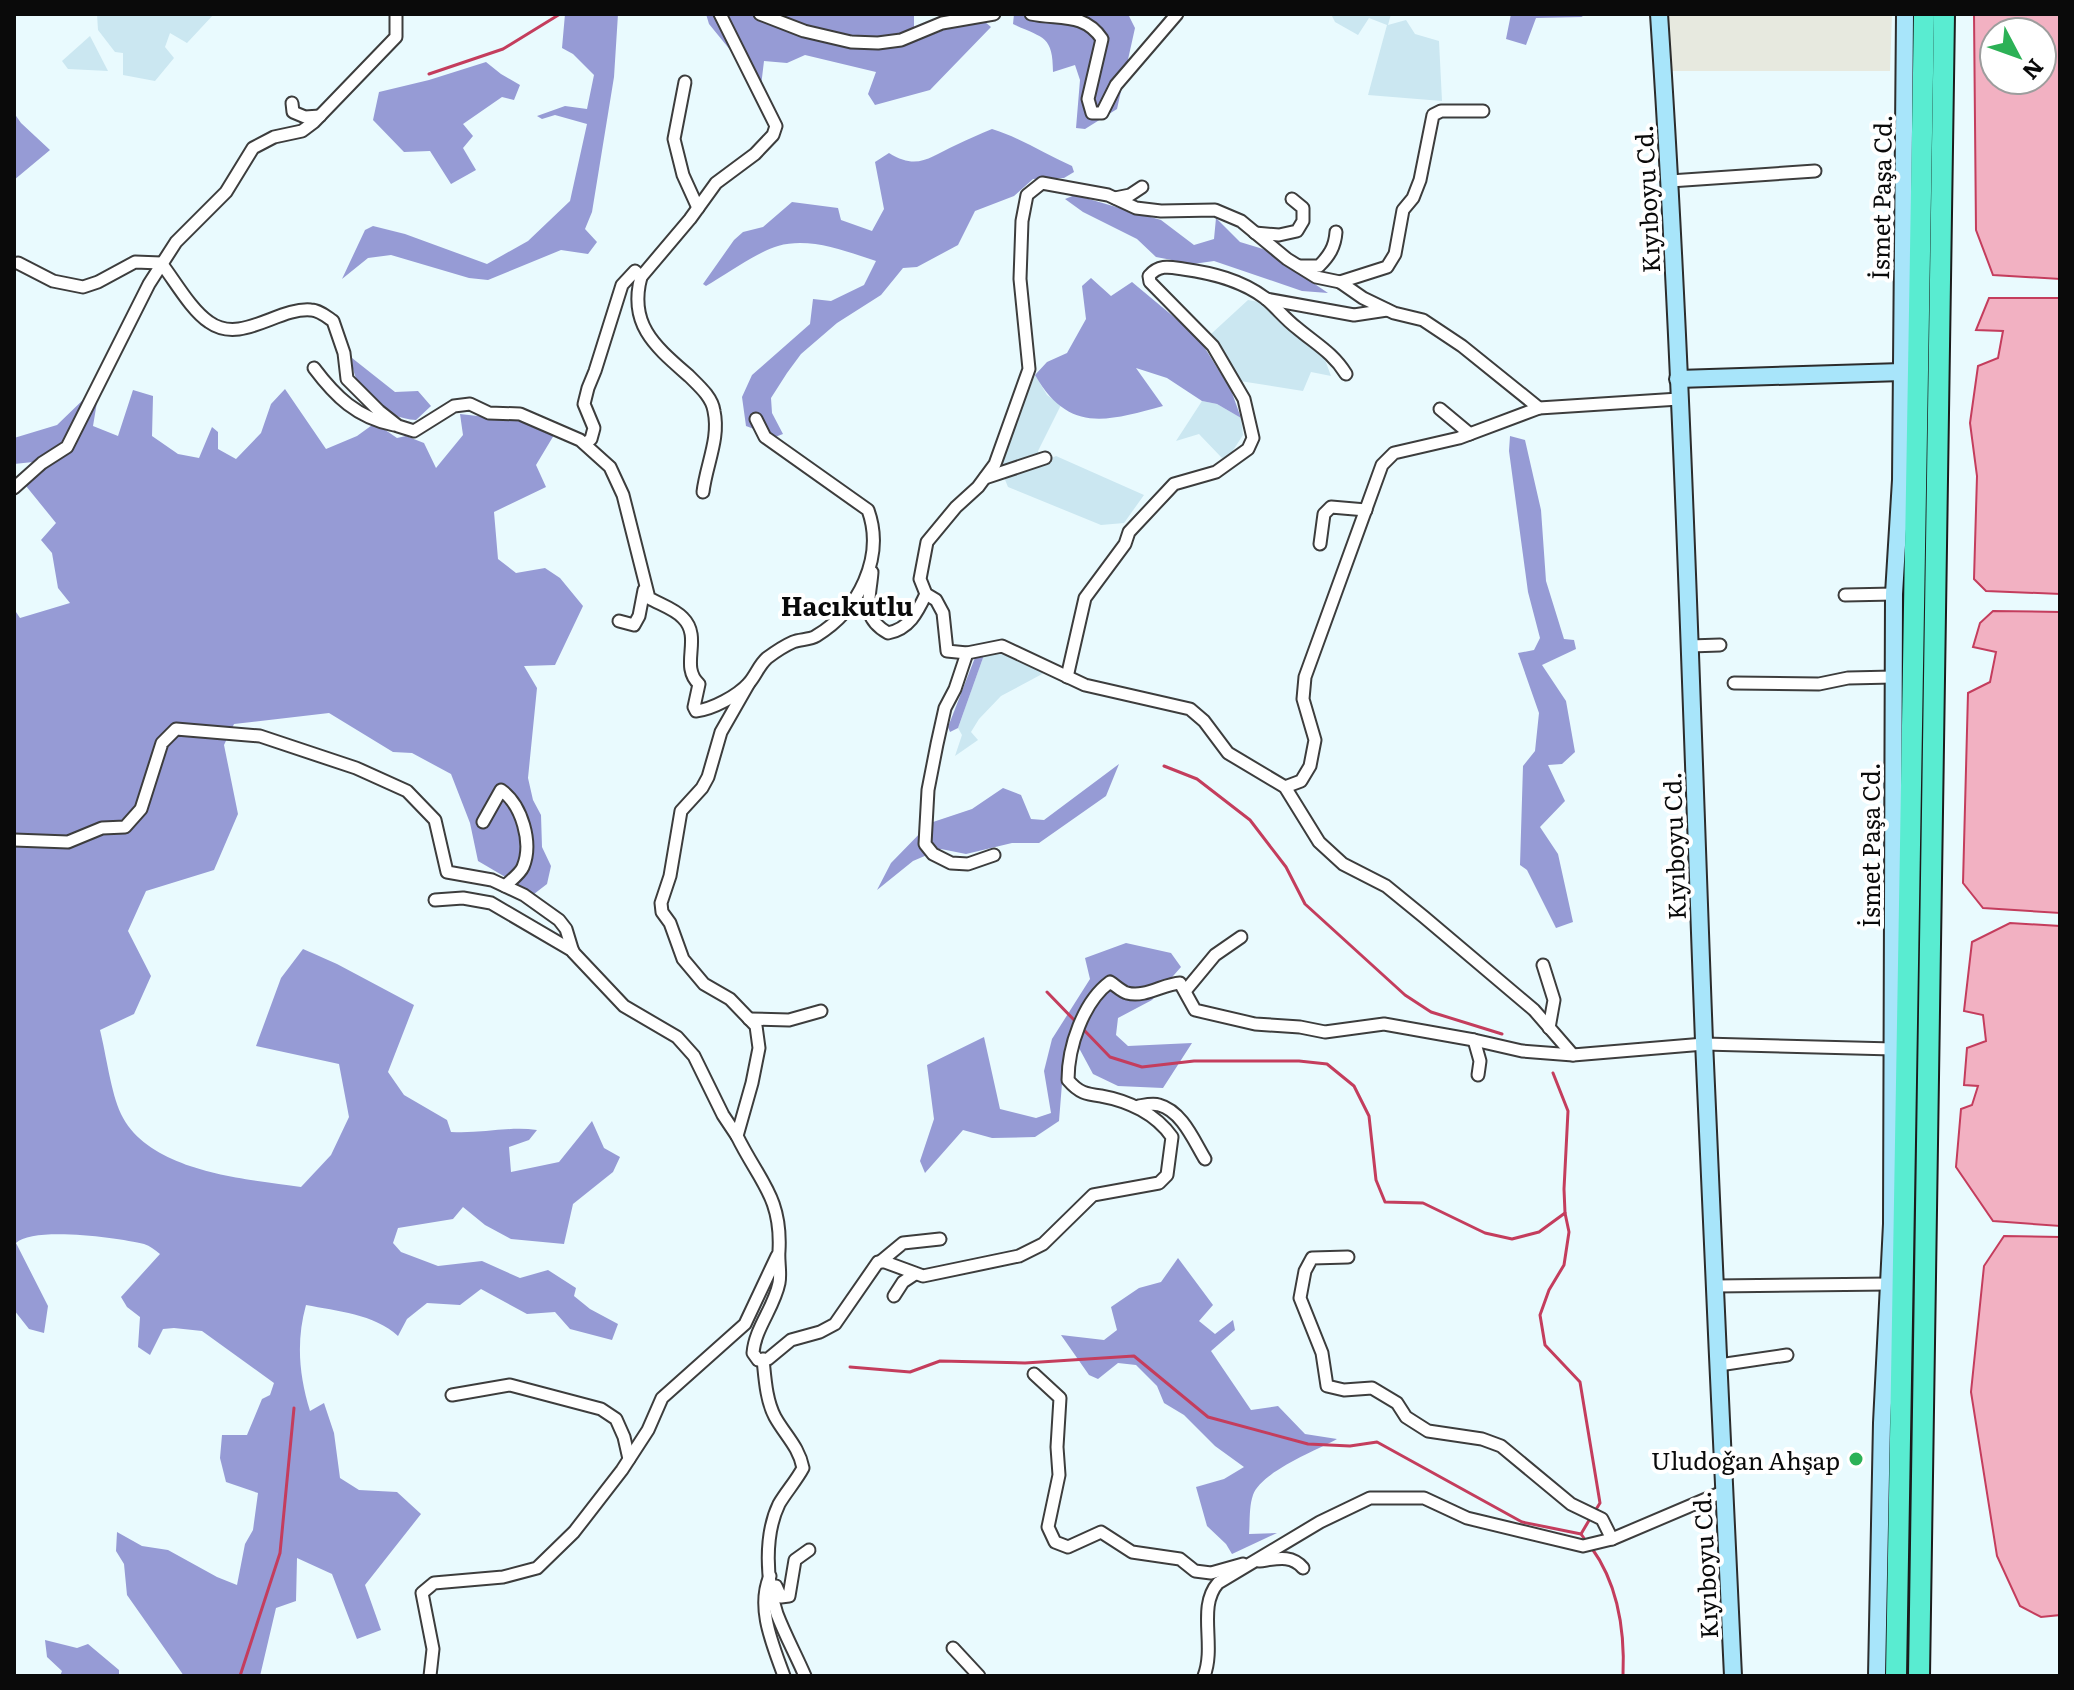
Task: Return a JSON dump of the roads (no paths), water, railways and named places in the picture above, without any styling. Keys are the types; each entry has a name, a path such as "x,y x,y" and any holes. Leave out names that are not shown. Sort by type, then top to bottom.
{"highway":[{"path":"1896,1676 1924,14"},
{"path":"1919,1676 1944,14"}],"street":[{"path":"14,488 42,463 67,447 161,263 176,242 226,192 253,148 274,137 302,131 321,116 396,37 396,14"},
{"path":"703,492 715,437 714,409 697,384 660,352 646,333 636,302 641,277 716,183 755,154 773,135 776,126 720,14"},
{"path":"760,14 804,31 851,42 878,43 901,40 942,23 994,14"},
{"path":"1031,14 1084,21 1095,28 1102,39 1088,99 1092,113 1102,113 1116,85 1177,14"},
{"name":"Kıyıboyu Cd.","path":"1659,14 1670,181 1733,1676"},
{"name":"İsmet Paşa Cd.","path":"1877,1676 1893,1049 1893,677 1901,480 1905,14"},
{"path":"685,82 674,139 683,175 698,208"},
{"path":"292,103 293,112 305,117 321,116"},
{"path":"1340,282 1387,267 1395,254 1403,210 1413,198 1420,180 1433,115 1441,111 1483,111"},
{"path":"1670,181 1815,171"},
{"path":"1539,408 1462,346 1423,320 1388,310 1340,282 1316,277 1241,221 1215,210 1136,208 1114,198 1042,183 1027,195 1022,221 1020,279 1029,369 995,464 927,542 920,579 926,594 936,600 943,613 947,651 967,653 1002,646 1085,685 1190,709 1204,721 1228,753 1285,787 1319,842 1343,864 1386,886 1534,1010 1573,1055"},
{"path":"1114,198 1130,195 1142,187"},
{"path":"1254,233 1279,235 1297,231 1303,221 1303,208 1292,199"},
{"path":"1299,266 1319,266 1328,257 1335,243 1336,232"},
{"path":"18,263 53,281 83,287 135,262 161,263 209,323 231,329 247,328 295,311 315,310 333,321 344,353 347,379 398,426"},
{"path":"1067,677 1085,598 1125,544 1129,532 1174,484 1216,472 1248,449 1253,438 1244,399 1213,346 1150,282 1149,276 1163,267 1208,273 1242,284 1265,299 1285,319 1335,357 1346,374"},
{"path":"585,444 591,439 594,428 584,404 622,285 635,271 641,277"},
{"path":"1265,299 1354,315 1388,310"},
{"path":"314,368 336,397 350,408 384,423 414,431 454,406 470,404 489,413 520,414 554,427 585,444 610,467 623,495 649,598 684,618 693,637 689,667 692,678 699,684 694,707 696,711 729,698 749,683"},
{"path":"1678,379 1902,372"},
{"path":"1285,787 1301,781 1310,766 1315,740 1303,699 1305,677 1382,465 1394,453 1470,434 1539,408 1679,399"},
{"path":"1440,409 1470,434"},
{"path":"756,419 765,437 868,510 875,529 869,616 873,625 888,633 901,630 926,594"},
{"path":"984,478 1045,458"},
{"path":"1320,544 1324,514 1331,507 1366,510"},
{"path":"737,1136 759,1048 756,1026 730,999 704,984 683,959 670,923 662,912 661,903 670,876 681,811 702,788 721,732 763,661 793,642 816,636 840,615 858,595 873,559"},
{"path":"619,621 634,625 639,616 645,585"},
{"path":"1845,595 1894,594"},
{"path":"1690,646 1720,645"},
{"path":"967,653 945,708 937,744 928,790 925,844 933,854 951,863 968,864 994,855"},
{"path":"1734,683 1819,684 1848,678 1893,677"},
{"path":"14,840 68,842 102,828 125,827 141,809 162,743 176,729 260,736 356,768 407,791 435,820 447,872 492,880 524,895 559,920 566,929 573,952"},
{"path":"483,822 501,790 517,807 523,824 526,848 523,869 505,886"},
{"path":"435,900 463,898 491,903 573,952 624,1006 677,1037 694,1056 723,1115 776,1207 780,1235 779,1282 754,1339 753,1353 758,1360 768,1359 791,1340 835,1324 880,1262 903,1243 940,1239"},
{"path":"1186,990 1215,955 1241,937"},
{"path":"1543,965 1554,1000 1549,1028"},
{"path":"880,1262 923,1276 1019,1256 1043,1244 1093,1195 1159,1183 1167,1175 1172,1137 1163,1123 1149,1112 1076,1090 1068,1080 1068,1055 1091,1002 1098,991 1110,982 1126,993 1146,993 1180,983 1195,1010 1255,1024 1325,1032 1384,1024 1546,1055 1704,1044 1893,1049"},
{"path":"749,1019 789,1020 821,1011"},
{"path":"1474,1040 1480,1061 1478,1075"},
{"path":"1130,1106 1159,1105 1174,1113 1186,1126 1205,1159"},
{"path":"430,1676 433,1649 422,1593 434,1583 503,1577 537,1568 574,1532 629,1459 648,1430 662,1398 745,1324 778,1253"},
{"path":"1348,1257 1312,1258 1305,1271 1300,1298 1322,1353 1327,1386 1344,1390 1372,1388 1397,1403 1406,1417 1428,1431 1482,1439 1501,1446 1571,1504 1602,1519 1612,1539"},
{"path":"894,1296 903,1282 915,1274"},
{"path":"1715,1286 1889,1284"},
{"path":"1719,1365 1787,1355"},
{"path":"763,1359 768,1399 775,1418 792,1440 803,1468 780,1502 771,1525 770,1571 776,1611 805,1676"},
{"path":"1034,1374 1060,1398 1059,1475 1048,1527 1055,1542 1068,1547 1101,1532 1132,1552 1180,1559 1195,1571 1211,1573 1256,1561 1286,1558 1297,1561 1303,1568"},
{"path":"452,1395 510,1385 601,1409 616,1419 629,1459"},
{"path":"1204,1676 1210,1647 1207,1604 1211,1591 1218,1583 1320,1522 1370,1498 1424,1498 1467,1518 1583,1546 1612,1539 1725,1491"},
{"path":"770,1571 781,1597 789,1596 795,1560 809,1550"},
{"path":"770,1571 764,1591 764,1609 784,1676"},
{"path":"953,1648 979,1676"}],"waterway":[{"path":"429,74 503,49 560,14"},
{"path":"1164,766 1197,779 1250,820 1286,867 1305,904 1405,995 1431,1012 1502,1034"},
{"path":"1047,992 1077,1023"},
{"path":"1083,1029 1110,1057 1142,1067 1194,1061 1327,1064 1354,1086 1369,1116 1376,1180 1385,1202 1423,1203 1485,1233 1512,1239 1539,1232 1565,1213"},
{"path":"1553,1073 1568,1111 1564,1189 1569,1232 1564,1265 1549,1290 1540,1315 1545,1345 1580,1382 1600,1503 1595,1511"},
{"path":"850,1367 910,1372 940,1361 1025,1363 1134,1356 1208,1417 1308,1444 1350,1446 1377,1442 1522,1522 1581,1534"},
{"path":"240,1676 280,1553 294,1408"},
{"path":"1586,1541 1581,1534 1591,1517"},
{"path":"1591,1547 1608,1576 1618,1608 1623,1642 1623,1676"}],"place":[{"name":"Uludoǧan Ahşap","path":"1856,1459"}],"district":[{"name":"Hacıkutlu","path":"847,604"}]}
